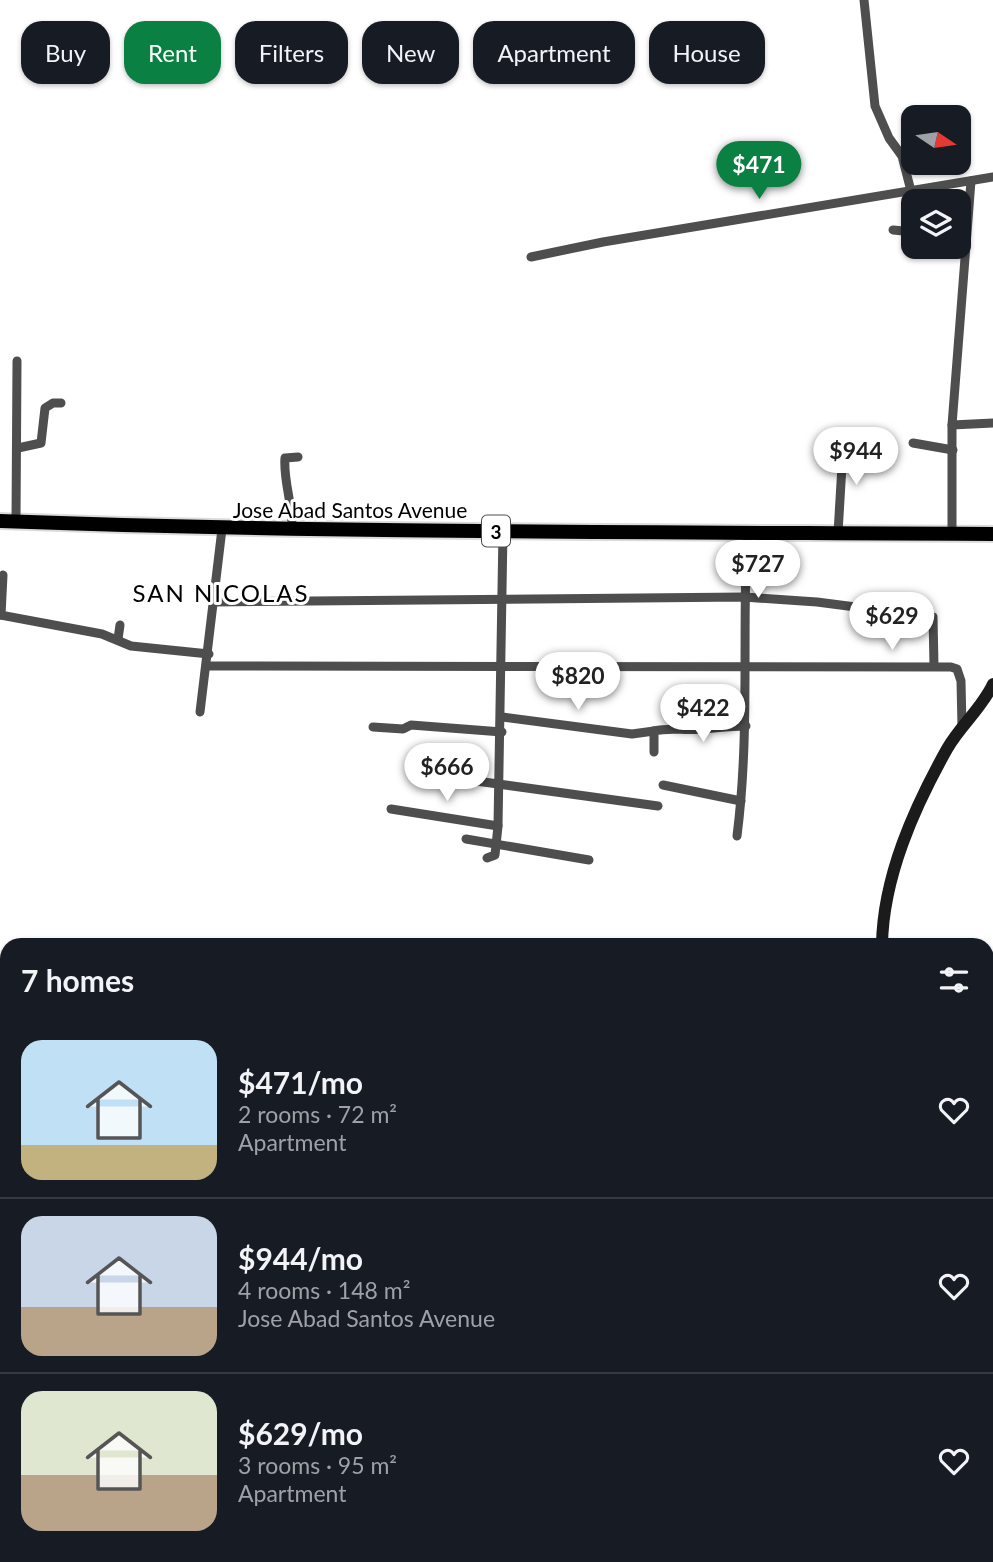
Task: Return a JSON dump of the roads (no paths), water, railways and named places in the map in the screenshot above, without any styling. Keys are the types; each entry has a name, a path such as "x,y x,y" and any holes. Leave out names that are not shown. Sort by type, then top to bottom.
{"highway":[{"name":"Jose Abad Santos Avenue","path":"0,521 222,529 993,534"}],"main road":[{"path":"882,938 882,916 898,858 930,783 962,728 993,684"}],"street":[{"path":"864,0 875,106 889,138 902,156 910,189"},
{"path":"923,189 993,177"},
{"path":"970,189 971,181"},
{"path":"531,257 603,242 901,193"},
{"path":"893,230 901,231"},
{"path":"952,533 952,425 962,259"},
{"path":"16,521 17,362"},
{"path":"18,448 41,443 45,408 53,403 61,403"},
{"path":"952,425 993,422"},
{"path":"913,443 953,450"},
{"path":"838,533 843,449"},
{"path":"292,529 293,507 285,458 298,457"},
{"path":"200,712 222,529"},
{"path":"487,858 495,855 498,826 502,733 503,531"},
{"path":"737,836 746,726 743,666 747,534"},
{"path":"3,575 0,615 118,639 131,646 209,654"},
{"path":"214,602 744,597 926,615 935,622 934,666"},
{"path":"118,639 120,625"},
{"path":"207,666 934,666 957,669 961,681 962,728"},
{"path":"502,717 632,734 670,727 699,730 719,725 746,726"},
{"path":"373,727 403,729 411,724 502,733"},
{"path":"654,731 654,752"},
{"path":"447,776 659,806"},
{"path":"663,785 741,800"},
{"path":"391,809 498,826"},
{"path":"466,839 589,860"}],"district":[{"name":"SAN NICOLAS","path":"221,592"}]}
